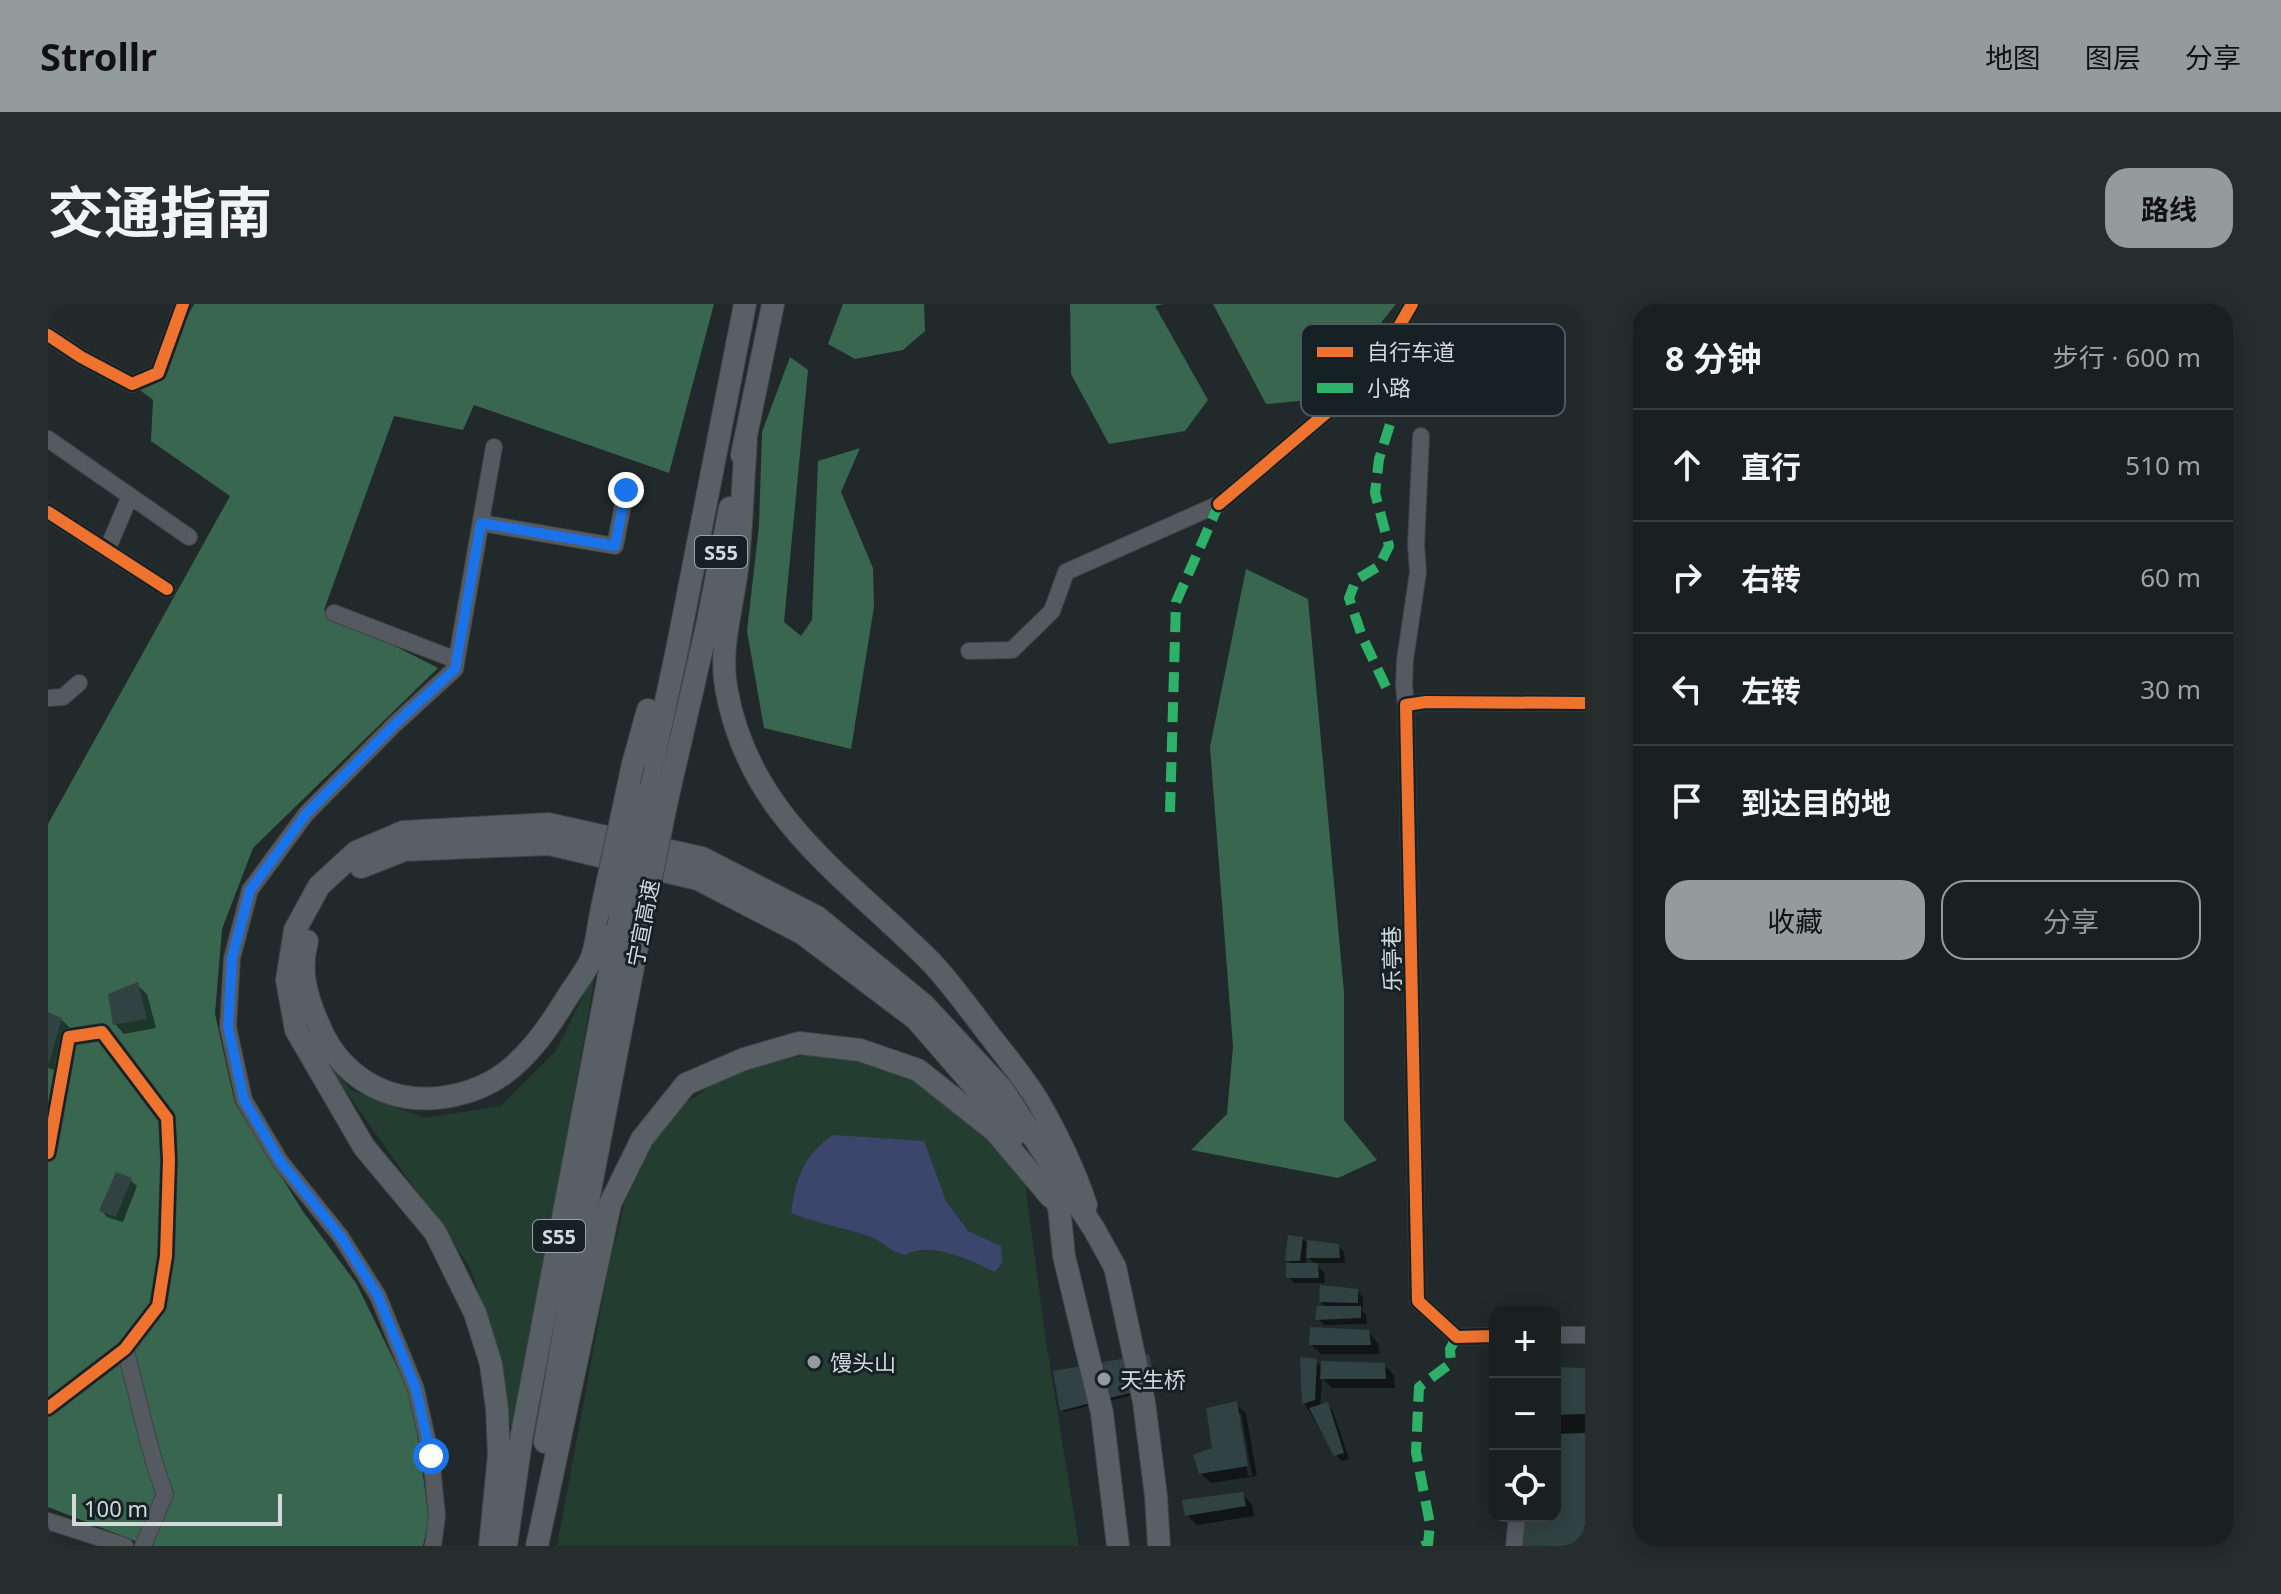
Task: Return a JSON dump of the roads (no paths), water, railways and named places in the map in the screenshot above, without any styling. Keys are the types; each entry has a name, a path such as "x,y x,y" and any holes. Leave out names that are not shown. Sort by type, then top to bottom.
{"highway":[{"name":"宁宣高速","path":"528,1546 577,1257 640,931 656,797 703,513 745,304"},
{"name":"宁宣高速","path":"506,1546 522,1434 618,928 656,797 746,440 773,304"},
{"path":"746,440 738,563 724,648 726,684 734,721 753,768 779,812 822,861 932,963 1037,1099 1076,1175 1094,1229"},
{"path":"703,513 633,764 602,908 591,960 547,1030 517,1063 480,1087 437,1100 401,1097 367,1084 339,1061 321,1030 306,994 303,956 313,918 335,886 366,862 404,850 549,844 698,879 802,933 916,1019 1032,1153 1059,1207 1064,1256 1102,1413 1118,1546"},
{"path":"490,1546 499,1455 497,1409 491,1364 475,1313 435,1232 364,1147 296,1030 287,980 295,930 319,886 356,852 403,832 548,824 702,858 817,917 924,1005 1002,1089 1094,1229 1115,1267 1151,1450 1159,1516 1159,1546"},
{"path":"537,1546 610,1204 642,1139 686,1084 744,1059 799,1043 860,1050 918,1070 995,1131 1059,1207"}],"street":[{"path":"48,335 132,384 158,373 183,304"},
{"path":"1400,324 1412,304"},
{"path":"969,651 1012,650 1052,611 1066,572 1219,504 1323,416"},
{"name":"乐亭巷","path":"1421,436 1416,545 1418,572 1404,686 1418,1301 1457,1337 1489,1336"},
{"path":"48,439 189,537"},
{"path":"433,1546 437,1516 431,1456 416,1389 378,1296 341,1237 280,1161 244,1100 228,1027 232,958 250,890 306,814 395,724 455,669 494,447"},
{"path":"481,523 615,546 626,490"},
{"path":"107,550 130,496"},
{"path":"48,512 167,589"},
{"path":"334,613 456,660"},
{"path":"48,698 63,697 79,683"},
{"path":"1406,705 1426,702 1585,703"},
{"path":"48,1153 54,1089 69,1037 102,1032 167,1118 166,1256 158,1306 125,1349 48,1408"},
{"path":"1561,1335 1585,1335"},
{"path":"125,1349 139,1396 151,1458 165,1494 143,1546"},
{"path":"48,1521 125,1546"},
{"path":"1514,1546 1516,1522"}],"water":[{"path":"833,1135 924,1141 946,1201 968,1231 1001,1246 1002,1263 995,1272 950,1253 926,1250 905,1255 871,1237 791,1213 803,1169 814,1151"}],"place":[{"name":"馒头山","path":"814,1362"},
{"name":"天生桥","path":"1104,1379"}]}
